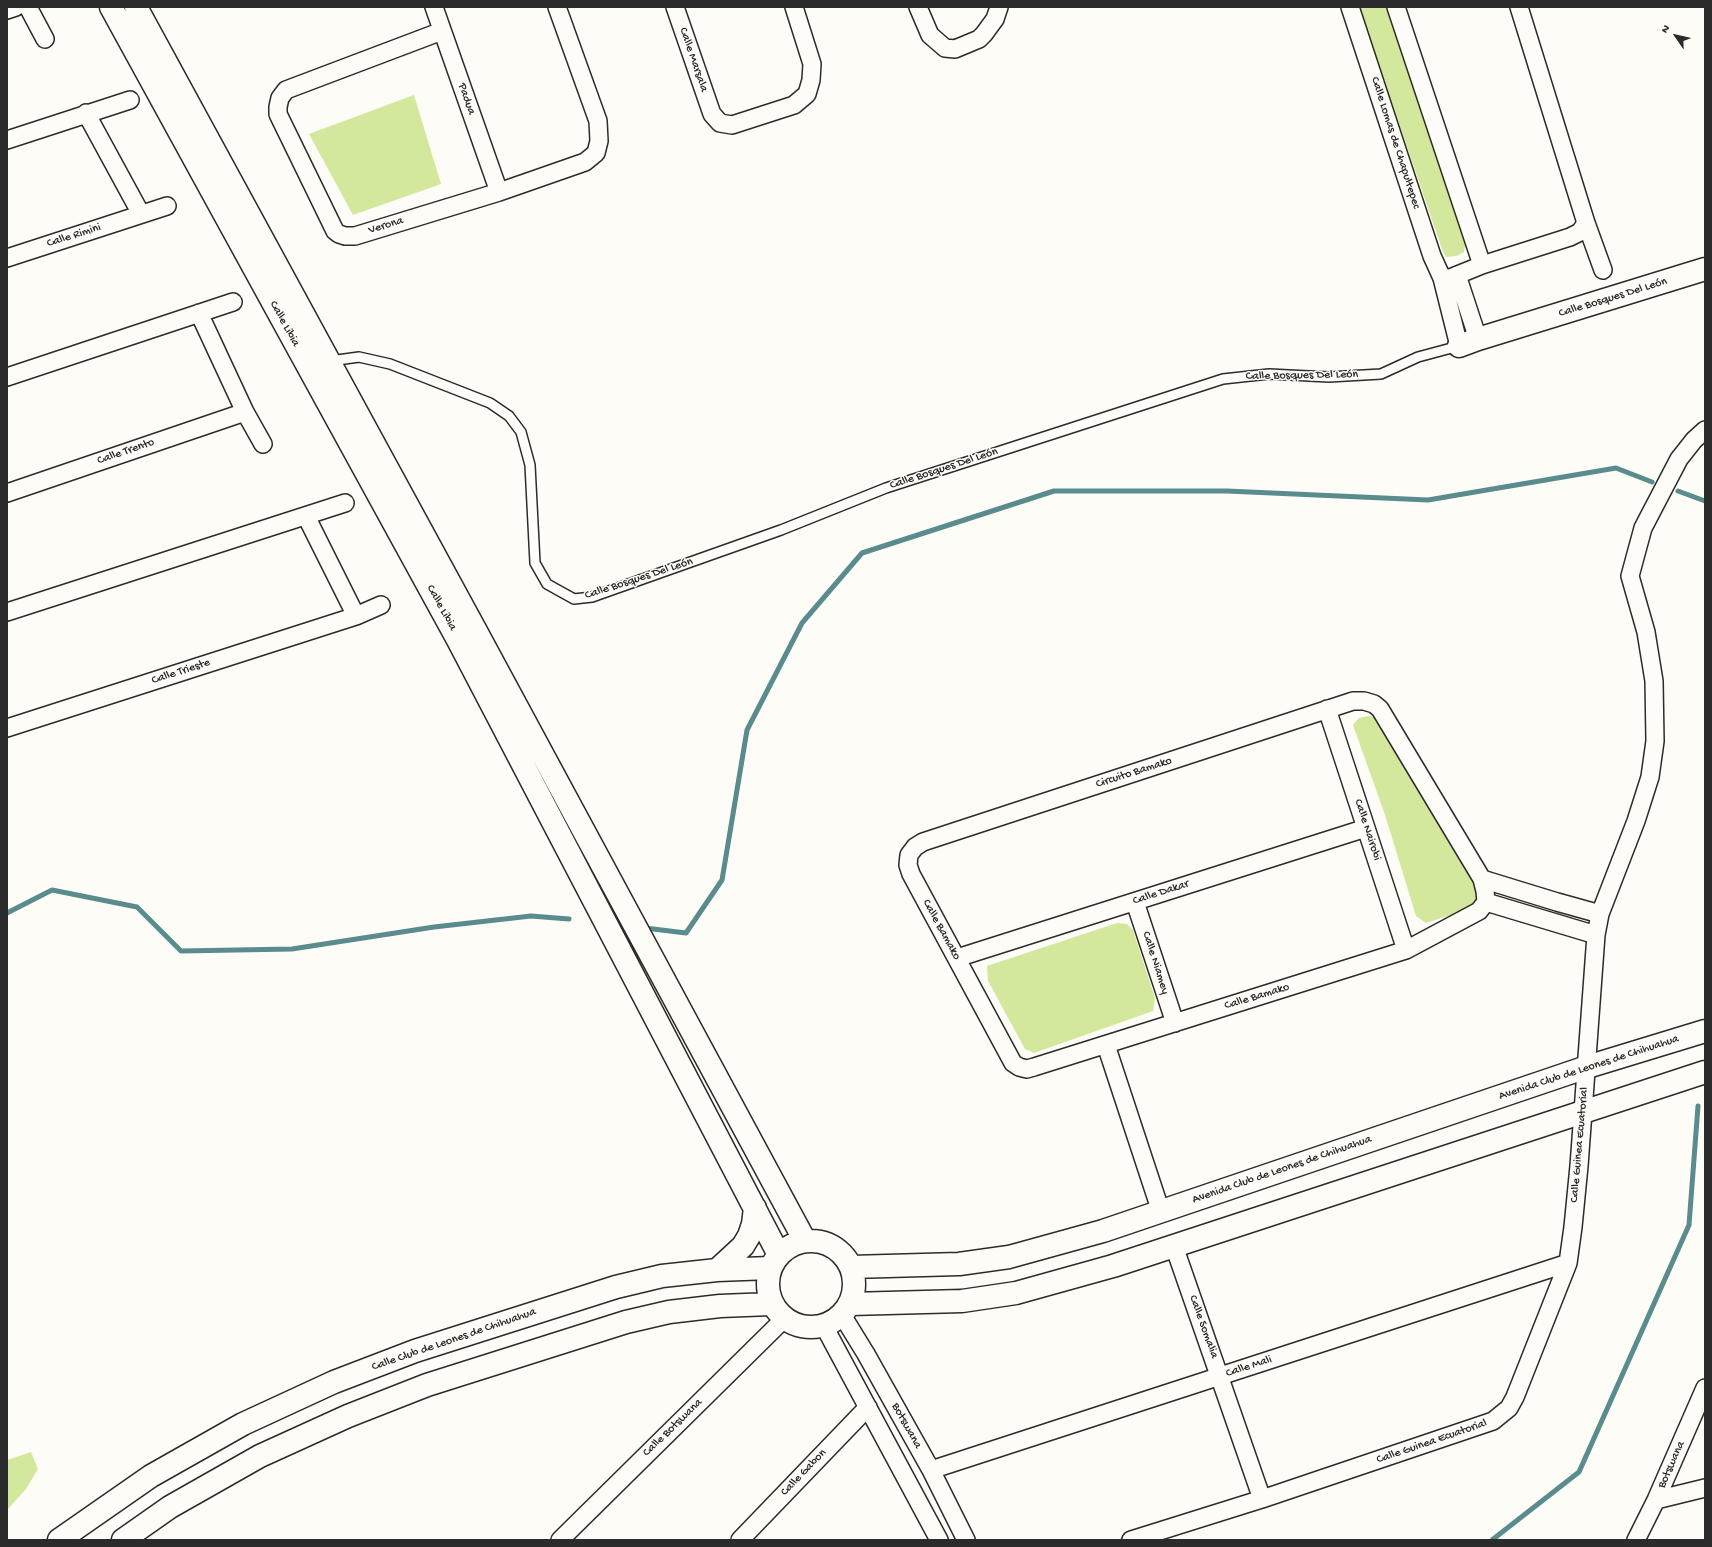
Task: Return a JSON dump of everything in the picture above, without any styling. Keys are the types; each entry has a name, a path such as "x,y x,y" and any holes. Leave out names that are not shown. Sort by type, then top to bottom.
{"street":[{"path":"7,10 16,7"},
{"path":"28,7 45,39"},
{"name":"Calle Libia","path":"111,7 468,637"},
{"name":"Calle Libia","path":"136,7 329,362 468,637"},
{"name":"Padua","path":"434,7 499,192"},
{"name":"Verona","path":"442,31 286,90 280,98 278,114 335,230 339,234 355,236 499,192 584,162 596,153 600,141 598,121 557,7"},
{"name":"Calle Marsala","path":"675,7 712,114 720,123 732,125 794,105 807,94 811,80 812,64 794,7"},
{"path":"918,7 930,35 945,48 954,49 978,39 984,34 995,19 999,7"},
{"name":"Calle Lomas de Chapultepec","path":"1350,7 1432,256 1449,276 1469,342"},
{"path":"1396,7 1482,265"},
{"path":"1519,7 1586,223 1603,270"},
{"path":"7,140 86,113 130,100"},
{"path":"86,113 141,214"},
{"name":"Calle Rimini","path":"7,258 167,206"},
{"path":"1449,276 1570,237 1580,232 1586,223"},
{"name":"Calle Bosques Del León","path":"1469,342 1705,269"},
{"path":"7,376 232,302"},
{"path":"199,313 245,412 263,444"},
{"name":"Calle Trento","path":"7,493 245,412"},
{"name":"Calle Guinea Ecuatorial","path":"1131,1540 1493,1421 1502,1416 1516,1397 1568,1263 1573,1227 1587,1066 1596,935 1600,914 1636,821 1650,777 1655,741 1654,681 1646,632 1630,576 1643,528 1679,459 1694,440 1705,430"},
{"path":"7,612 345,504"},
{"path":"306,516 356,616"},
{"name":"Calle Trieste","path":"7,728 356,616 382,605"},
{"path":"468,637 755,1208 774,1261"},
{"path":"468,637 805,1241"},
{"name":"Circuito Bamako","path":"909,855 915,847 923,842 1353,701 1364,701 1374,704 1380,709 1482,879"},
{"name":"Calle Nairobi","path":"1327,710 1406,950"},
{"name":"Calle Dakar","path":"957,958 1366,828"},
{"name":"Calle Bamako","path":"909,855 908,865 911,874 957,958 1008,1057 1019,1067 1027,1069 1406,950 1479,911 1486,902"},
{"path":"1482,879 1600,914"},
{"path":"1482,879 1486,902 1596,935"},
{"name":"Calle Niamey","path":"1135,902 1175,1023"},
{"name":"Avenida Club de Leones de Chihuahua","path":"851,1267 959,1264 1009,1257 1103,1231 1587,1066 1705,1031"},
{"path":"1106,1045 1161,1212"},
{"path":"838,1315 854,1286 851,1267 843,1255 832,1246 819,1242 805,1241 790,1246 774,1261 767,1280 767,1292 777,1311 796,1326 810,1328 838,1315 962,1301 1016,1293 1113,1266 1705,1072"},
{"path":"718,1270 743,1246 749,1236 753,1224 755,1208"},
{"name":"Calle Somalia","path":"1174,1246 1221,1376 1262,1498"},
{"name":"Calle Club de Leones de Chihuahua","path":"59,1540 151,1476 243,1424 334,1382 414,1351 616,1287 662,1276 718,1270 774,1261"},
{"name":"Calle Mali","path":"931,1470 1568,1263"},
{"path":"123,1540 170,1507 260,1456 348,1416 427,1385 626,1322 661,1314 720,1306 777,1311"},
{"name":"Calle Botswana","path":"561,1539 777,1311"},
{"name":"Botswana","path":"838,1315 868,1407 931,1536"},
{"name":"Botswana","path":"838,1315 866,1354 931,1470 966,1540"},
{"name":"Botswana","path":"1636,1540 1656,1500 1705,1388"},
{"name":"Calle Gabon","path":"740,1540 868,1407"},
{"path":"1656,1500 1703,1493"}],"lane":[{"name":"Calle Bosques Del León","path":"329,362 359,357 390,364 490,403 509,416 521,432 530,465 535,563 547,584 574,599 592,597 781,530 886,488 1223,379 1269,374 1329,377 1381,374 1418,357 1469,342"}],"green space":[{"path":"1359,7 1386,7 1465,245 1464,252 1457,256 1446,257 1443,252"},
{"path":"414,95 441,184 353,215 309,134"},
{"path":"1368,716 1374,717 1479,893 1478,906 1426,923 1416,916 1385,815 1353,725 1359,718"},
{"path":"1117,923 1127,924 1133,930 1155,998 1153,1011 1034,1053 1025,1049 988,981 987,966"},
{"path":"31,1452 38,1469 26,1489 7,1510 7,1460"}],"waterway":[{"path":"645,928 686,933 722,880 747,730 802,623 862,553 1054,491 1227,491 1428,500 1616,468 1652,482"},
{"path":"1678,491 1705,501"},
{"path":"7,913 52,890 137,907 181,951 292,949 434,927 531,916 569,919"},
{"path":"1492,1540 1579,1472 1689,1225 1698,1106"}]}
